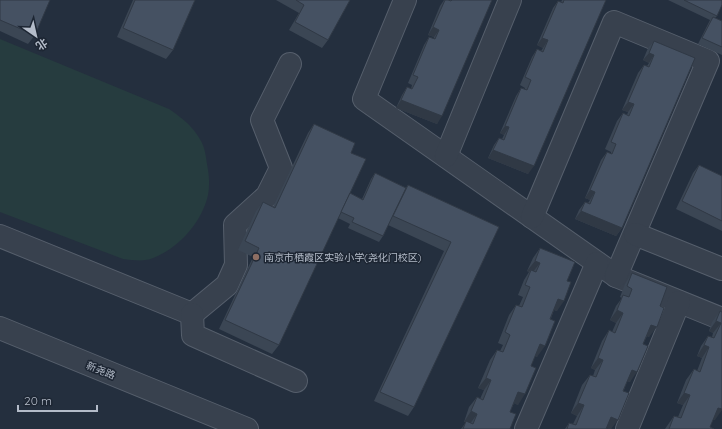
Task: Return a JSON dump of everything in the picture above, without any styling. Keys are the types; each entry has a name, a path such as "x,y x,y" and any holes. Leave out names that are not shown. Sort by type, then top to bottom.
{"street":[{"path":"405,0 364,100 616,276 722,319"},
{"path":"446,156 510,0"},
{"path":"532,217 614,22 708,61 616,276"},
{"path":"192,314 227,285 236,265 234,225 268,196 281,168 262,120 290,64"},
{"path":"634,234 722,269"},
{"path":"0,236 192,314"},
{"path":"526,429 597,263"},
{"path":"627,429 679,302"},
{"path":"192,314 193,335 296,381"},
{"name":"新尧路","path":"0,328 247,429"}],"green space":[{"path":"0,39 169,109 191,127 198,136 206,155 209,176 209,191 201,215 188,233 172,248 163,254 146,260 123,259 0,212"}],"building":[{"path":"0,0 50,0 35,35 0,20"},
{"path":"135,0 195,0 173,50 123,28"},
{"path":"296,0 350,0 328,40 295,22 304,5"},
{"path":"445,0 492,0 442,116 401,100 407,87 412,89 418,77 413,75 429,37 435,39 439,30 433,27"},
{"path":"564,0 606,0 534,166 493,150 499,138 504,140 509,127 505,126 521,88 527,90 531,80 525,77 537,49 543,52 548,40 542,38 558,1 563,3"},
{"path":"684,0 722,0 722,5 717,16"},
{"path":"713,17 722,21 722,47 702,38"},
{"path":"654,41 695,58 622,228 581,211 585,202 590,204 595,192 590,190 607,152 612,154 616,144 611,142 623,113 629,116 634,104 628,102 644,65 649,67 654,55 649,53"},
{"path":"314,124 355,143 351,153 366,159 279,345 225,320 259,248 245,241 263,202 275,208"},
{"path":"699,165 722,176 722,221 682,201"},
{"path":"375,173 406,188 383,236 352,222 354,218 341,212 350,193 363,200"},
{"path":"408,185 499,227 414,407 380,392 451,242 393,216"},
{"path":"540,248 575,262 567,281 571,282 564,301 558,299 550,319 555,321 545,346 540,344 531,366 536,368 525,394 518,392 510,412 516,414 510,429 463,429 466,421 473,424 477,414 471,411 477,397 483,400 491,380 486,378 497,350 503,352 510,335 505,332 516,305 522,307 530,287 525,285 531,270 536,272 540,263 535,261"},
{"path":"632,273 667,287 660,306 664,308 657,327 651,325 643,344 648,346 637,372 632,370 623,391 629,393 618,420 611,417 606,429 567,429 569,423 576,425 584,405 578,403 590,375 596,377 603,360 598,358 609,330 615,333 623,313 617,310 623,295 629,297 632,289 627,286"},
{"path":"720,311 722,312 722,409 718,408 710,427 714,429 669,429 674,416 681,418 690,395 684,393 694,369 700,372 709,347 704,345 708,336 714,338 721,323 716,321"}],"place":[{"name":"南京市栖霞区实验小学(尧化门校区)","path":"256,257"}]}
